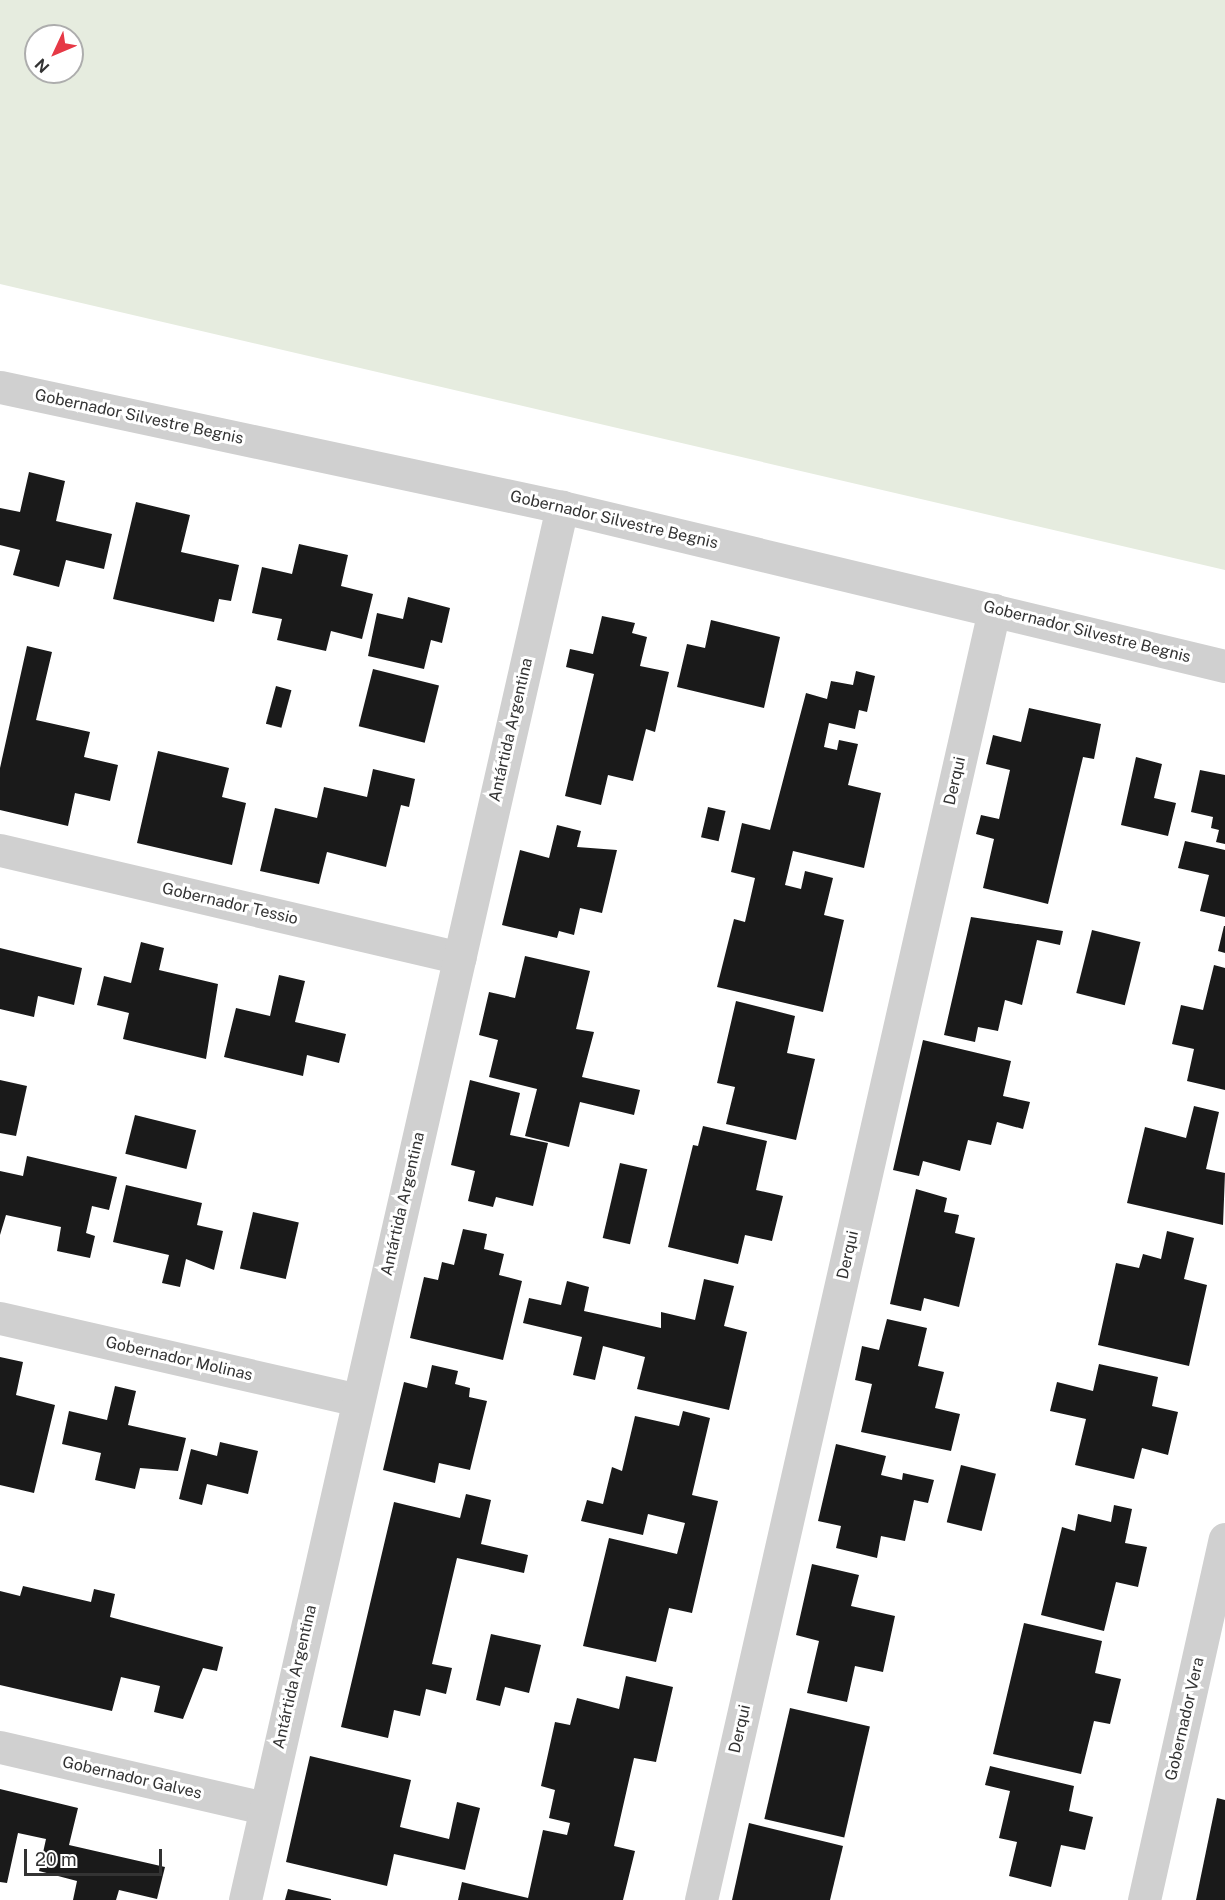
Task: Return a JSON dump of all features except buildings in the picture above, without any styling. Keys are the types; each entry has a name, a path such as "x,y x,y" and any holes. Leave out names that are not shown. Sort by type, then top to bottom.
{"street":[{"name":"Gobernador Silvestre Begnis","path":"0,387 562,507 1225,666"},
{"name":"Antártida Argentina","path":"245,1900 562,507"},
{"name":"Derqui","path":"701,1900 994,610"},
{"name":"Gobernador Tessio","path":"0,850 459,958"},
{"name":"Gobernador Molinas","path":"0,1318 358,1400"},
{"name":"Gobernador Vera","path":"1144,1900 1225,1539"},
{"name":"Gobernador Galves","path":"0,1748 265,1808"}],"shaded area":[{"path":"0,0 1225,0 1225,570 0,284"}]}
